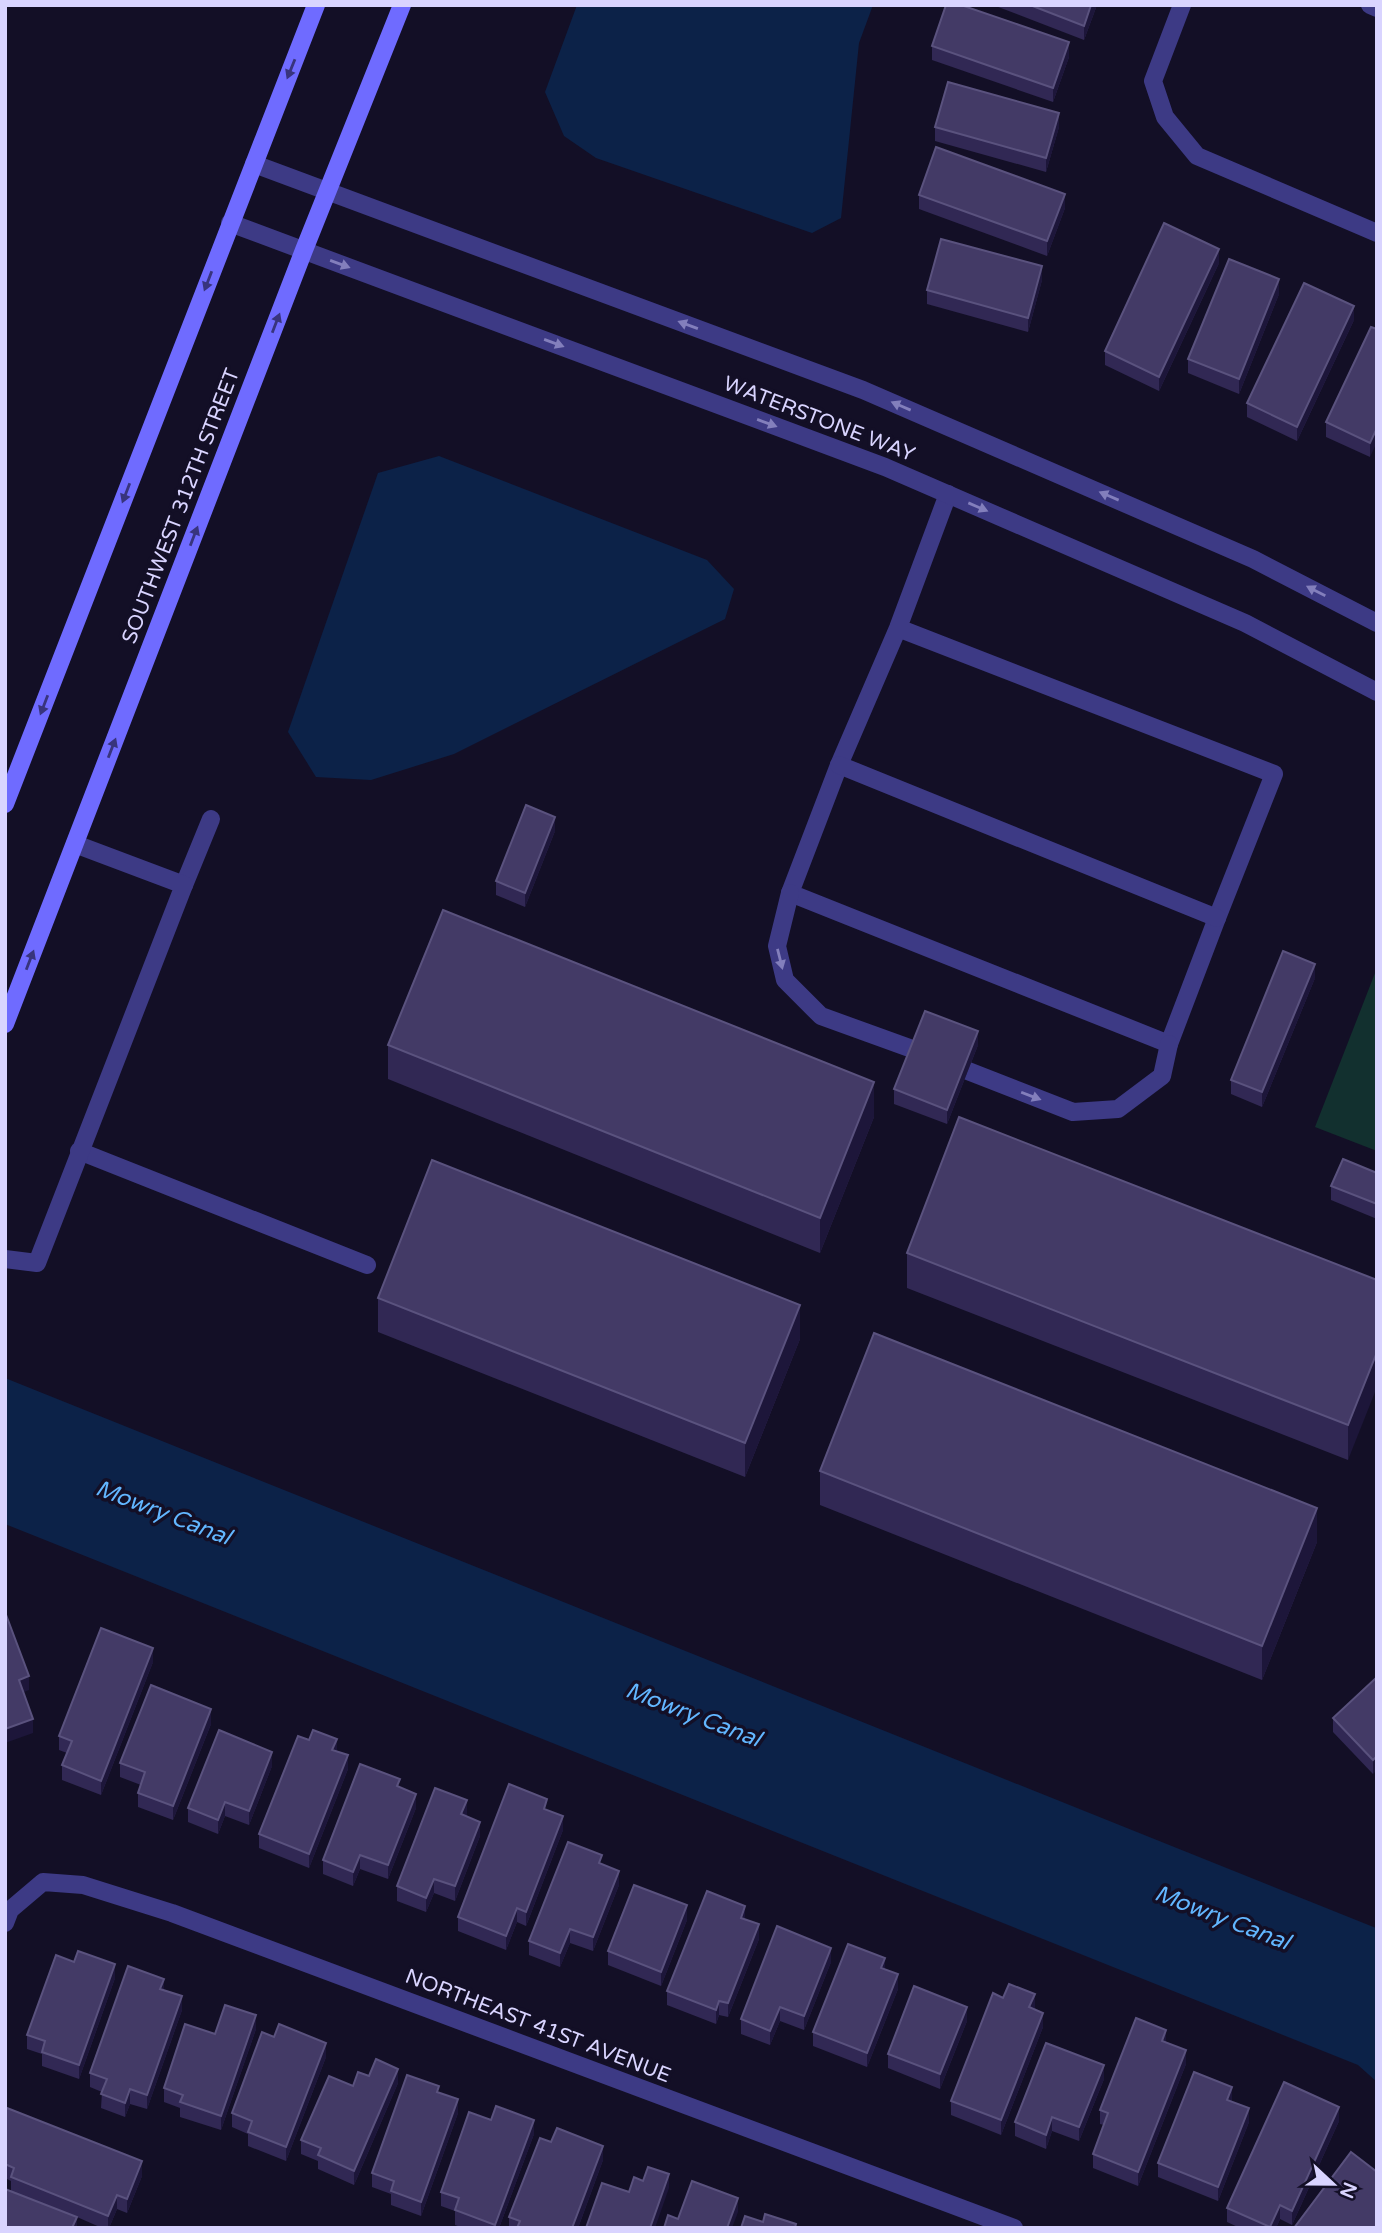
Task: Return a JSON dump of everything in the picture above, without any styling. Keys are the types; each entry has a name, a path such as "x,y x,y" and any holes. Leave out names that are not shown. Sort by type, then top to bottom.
{"main road":[{"path":"5,804 316,5"},
{"name":"SOUTHWEST 312TH STREET","path":"5,1024 304,250 402,5"}],"street":[{"path":"1182,5 1153,81 1164,117 1197,156 1377,233"},
{"path":"1370,5 1377,8"},
{"name":"WATERSTONE WAY","path":"254,164 863,390 1253,559 1377,622"},
{"name":"WATERSTONE WAY","path":"230,223 885,467 1245,623 1377,692"},
{"path":"915,1051 821,1016 785,980 777,946 790,893 839,765 898,628 948,494"},
{"path":"898,628 1275,775 1169,1044 1162,1076 1118,1109 1073,1112 968,1071"},
{"path":"839,765 1217,918"},
{"path":"5,1259 37,1263 211,819"},
{"path":"75,844 184,885"},
{"path":"790,893 1169,1044"},
{"path":"79,1151 367,1265"},
{"name":"NORTHEAST 41ST AVENUE","path":"5,1923 10,1910 43,1882 83,1885 172,1913 1014,2228"}],"green space":[{"path":"1377,968 1377,1151 1315,1127"}],"water":[{"path":"577,5 873,5 859,43 841,218 812,233 596,158 564,136 545,92"},
{"path":"439,456 707,560 734,589 725,619 454,754 371,780 316,777 288,732 378,473"},
{"name":"Mowry Canal","path":"5,1378 1376,1928 1377,2082 1358,2065 5,1524"}],"building":[{"path":"946,5 961,5 1069,42 1053,88 932,46"},
{"path":"1030,5 1091,5 1084,26"},
{"path":"948,82 1059,113 1046,158 935,127"},
{"path":"936,147 1065,194 1047,241 919,195"},
{"path":"1164,223 1219,249 1159,377 1105,351"},
{"path":"941,239 1042,266 1028,318 927,290"},
{"path":"1229,259 1279,279 1239,379 1188,359"},
{"path":"1304,283 1354,306 1297,427 1247,403"},
{"path":"1371,327 1377,329 1377,428 1370,443 1326,422"},
{"path":"526,805 555,817 525,893 496,881"},
{"path":"443,910 874,1082 820,1218 388,1045"},
{"path":"1283,951 1315,964 1262,1092 1231,1080"},
{"path":"925,1011 978,1031 947,1110 894,1089"},
{"path":"959,1117 1377,1280 1377,1352 1348,1425 907,1253"},
{"path":"1343,1159 1377,1173 1377,1204 1331,1186"},
{"path":"432,1160 800,1305 745,1443 378,1298"},
{"path":"874,1333 1317,1508 1262,1646 820,1471"},
{"path":"5,1612 29,1676 19,1680 33,1719 5,1729"},
{"path":"101,1628 153,1648 101,1781 62,1765 72,1741 59,1736"},
{"path":"1377,1677 1377,1756 1373,1760 1333,1718"},
{"path":"151,1685 211,1709 173,1806 138,1793 145,1772 120,1763"},
{"path":"219,1730 272,1752 249,1811 225,1802 218,1820 188,1808"},
{"path":"313,1730 337,1739 332,1750 348,1755 309,1854 259,1834 298,1736 309,1740"},
{"path":"360,1764 400,1779 397,1786 416,1794 388,1865 360,1855 353,1872 323,1860"},
{"path":"509,1784 547,1799 544,1809 563,1816 526,1912 517,1908 506,1936 458,1917"},
{"path":"435,1788 467,1800 461,1814 480,1822 455,1886 434,1879 426,1898 397,1886"},
{"path":"568,1842 602,1855 599,1863 619,1871 593,1937 570,1929 560,1953 529,1941"},
{"path":"634,1885 687,1905 661,1972 608,1951"},
{"path":"707,1891 745,1906 741,1918 759,1924 728,2003 719,2001 716,2010 667,1991"},
{"path":"777,1926 831,1948 804,2016 780,2007 770,2031 741,2019"},
{"path":"848,1944 885,1958 881,1968 898,1974 867,2053 813,2032"},
{"path":"78,1951 115,1964 79,2065 42,2052 45,2041 27,2035 56,1955 74,1962"},
{"path":"128,1966 164,1979 160,1989 182,1996 147,2095 130,2089 125,2103 101,2094 107,2079 90,2073"},
{"path":"1009,1984 1035,1994 1029,2007 1043,2013 1001,2120 951,2101 993,1993 1003,1998"},
{"path":"914,1986 967,2007 940,2074 888,2054"},
{"path":"225,2005 256,2015 221,2116 180,2102 183,2095 164,2088 185,2024 215,2034"},
{"path":"1136,2018 1166,2030 1162,2041 1186,2050 1138,2172 1093,2154 1108,2113 1100,2110"},
{"path":"279,2024 326,2043 286,2147 248,2132 252,2121 232,2113 262,2032 274,2037"},
{"path":"1046,2043 1104,2065 1079,2127 1052,2117 1046,2135 1015,2122"},
{"path":"376,2059 398,2069 354,2171 318,2155 321,2148 301,2140 329,2076 353,2086 358,2072 369,2076"},
{"path":"1194,2072 1232,2087 1227,2100 1249,2108 1218,2187 1158,2163"},
{"path":"407,2075 439,2086 437,2092 458,2099 421,2202 391,2191 394,2181 372,2173"},
{"path":"1284,2082 1339,2107 1292,2211 1280,2205 1270,2227 1227,2208"},
{"path":"496,2106 534,2120 495,2225 455,2210 459,2198 441,2192 469,2112 491,2120"},
{"path":"7,2108 142,2161 127,2199 117,2195 108,2216 11,2177 14,2168 5,2164"},
{"path":"557,2128 603,2146 572,2228 517,2228 520,2221 509,2217 540,2138 551,2142"},
{"path":"1351,2152 1377,2172 1377,2228 1294,2228"},
{"path":"648,2167 669,2174 650,2228 586,2228 602,2183 629,2192 634,2177 643,2181"},
{"path":"692,2181 738,2198 727,2228 664,2228 668,2215 678,2219"},
{"path":"5,2189 77,2217 72,2228 5,2228"},
{"path":"765,2214 796,2224 795,2228 741,2228 745,2216 763,2222"}]}
